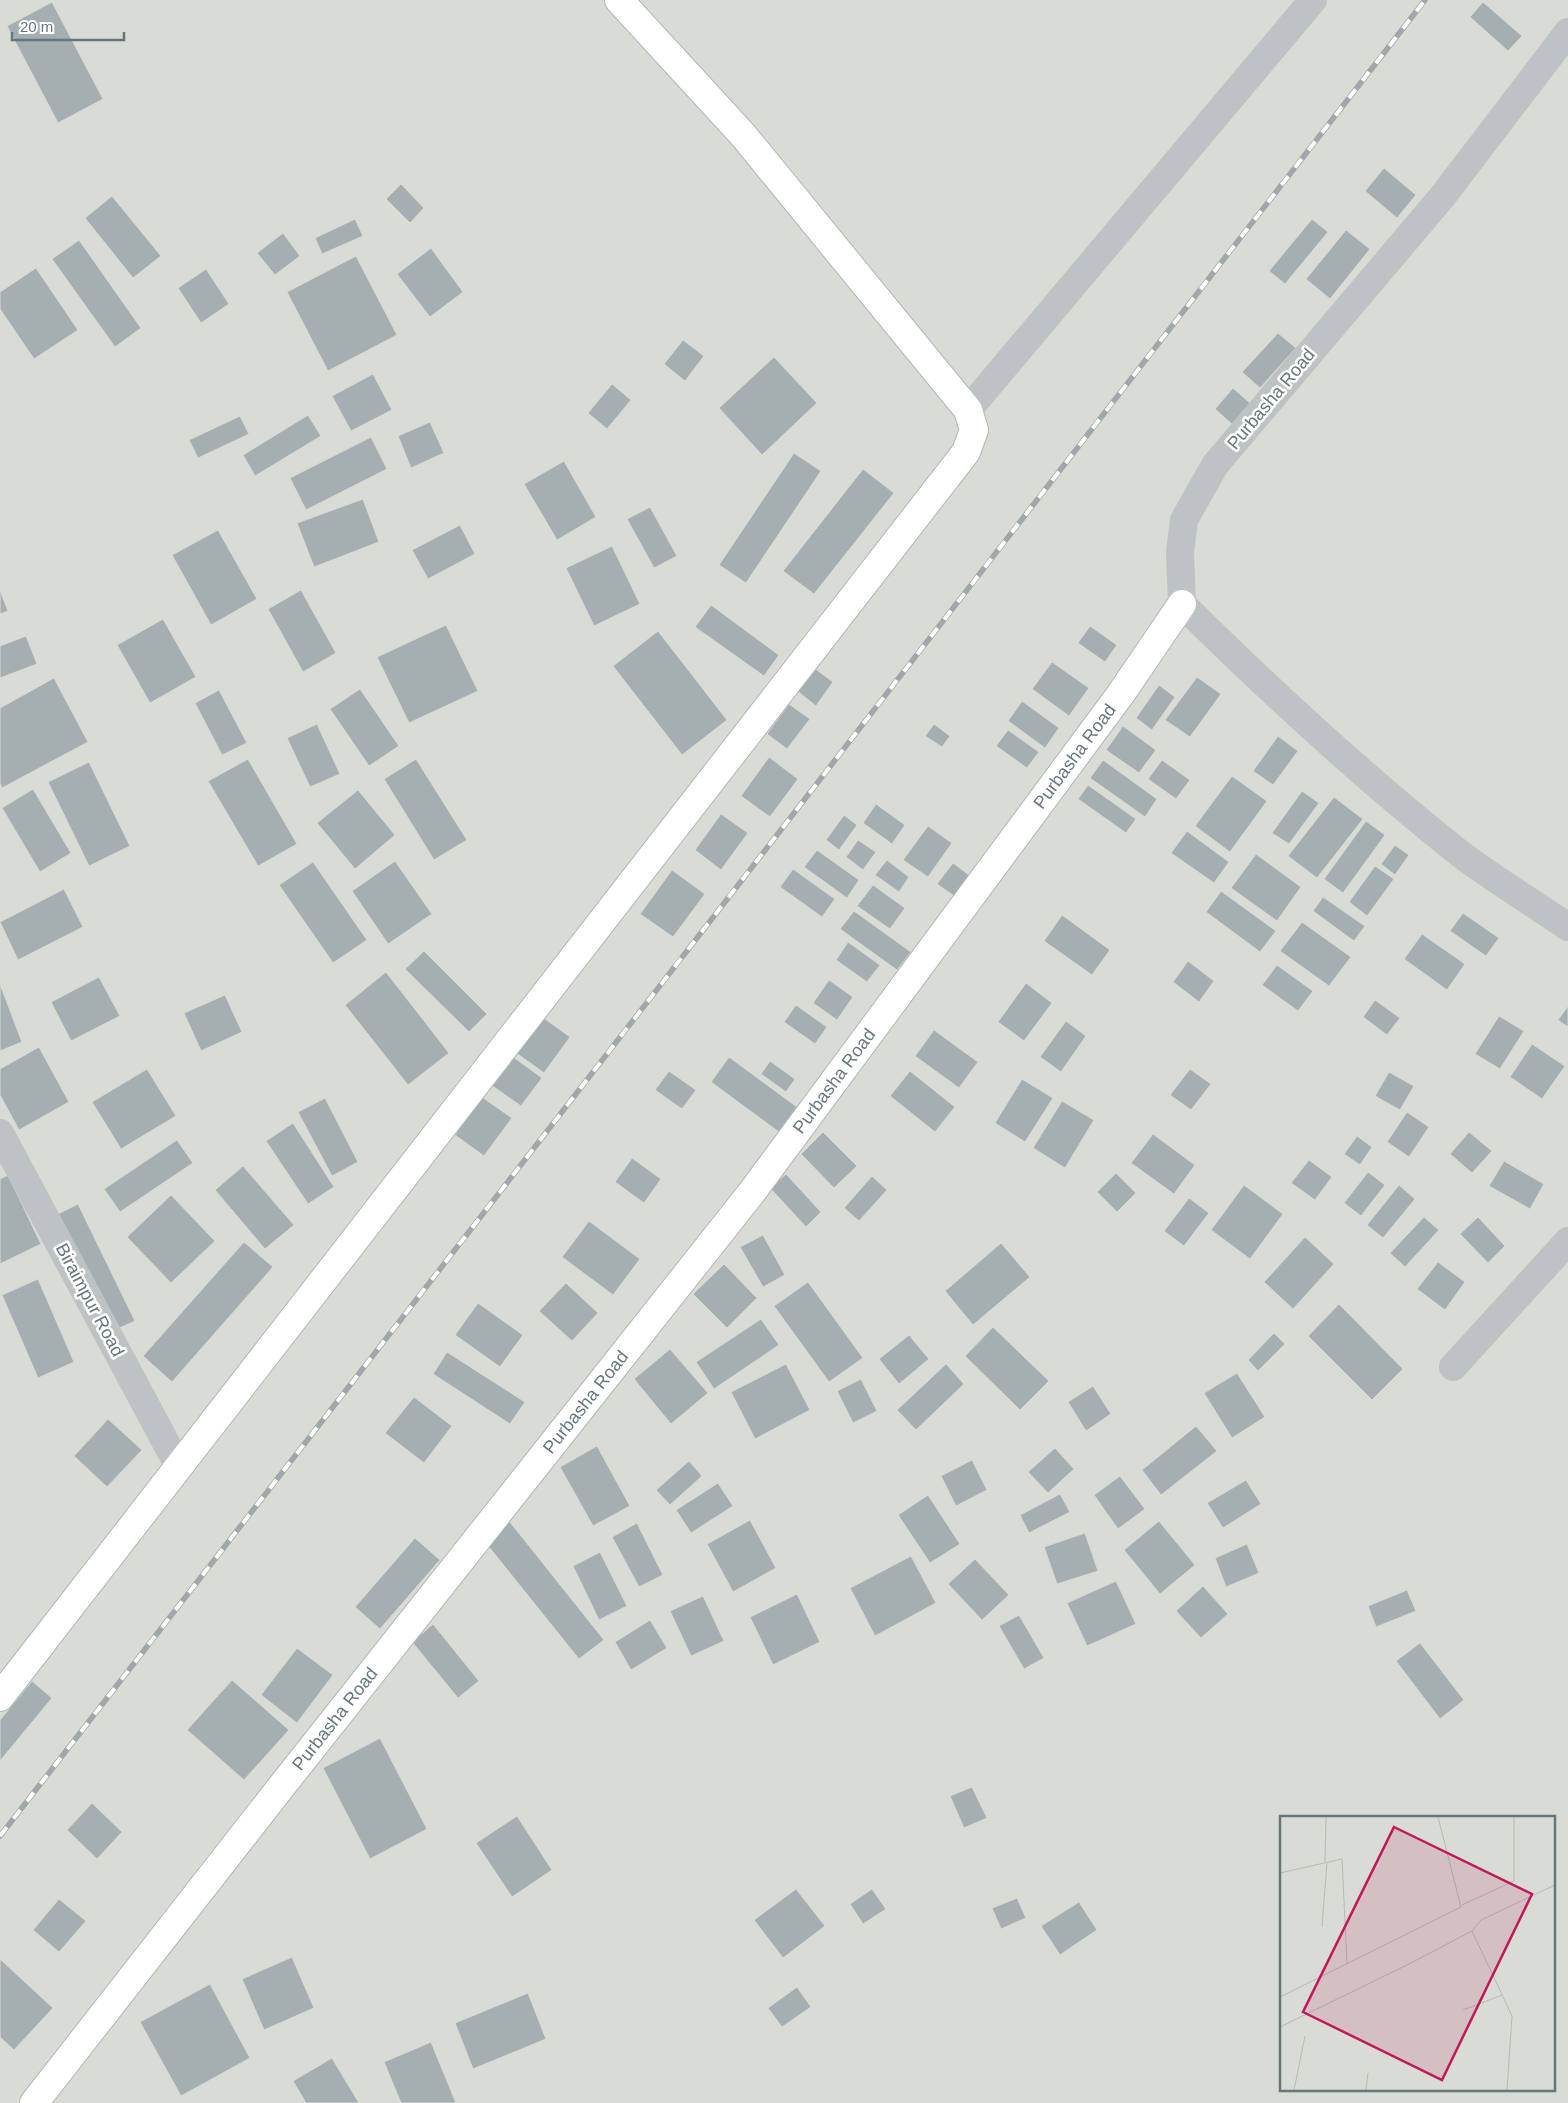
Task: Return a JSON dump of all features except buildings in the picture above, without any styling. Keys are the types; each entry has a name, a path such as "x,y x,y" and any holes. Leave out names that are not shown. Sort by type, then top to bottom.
{"street":[{"path":"0,1697 966,452 974,430 968,410 742,135 619,0"},
{"path":"968,410 1313,0"},
{"name":"Purbasha Road","path":"34,2103 752,1192 1120,694 1182,604 1180,552 1184,520 1215,465 1442,197 1568,32"},
{"path":"1182,604 1299,717 1460,853 1568,927"},
{"name":"Biraimpur Road","path":"0,1133 178,1467"},
{"path":"1453,1367 1568,1241"}],"shaded area":[{"path":"0,0 1568,0 1568,2103 0,2103"}],"railway":[{"path":"0,1836 1425,0"}]}
